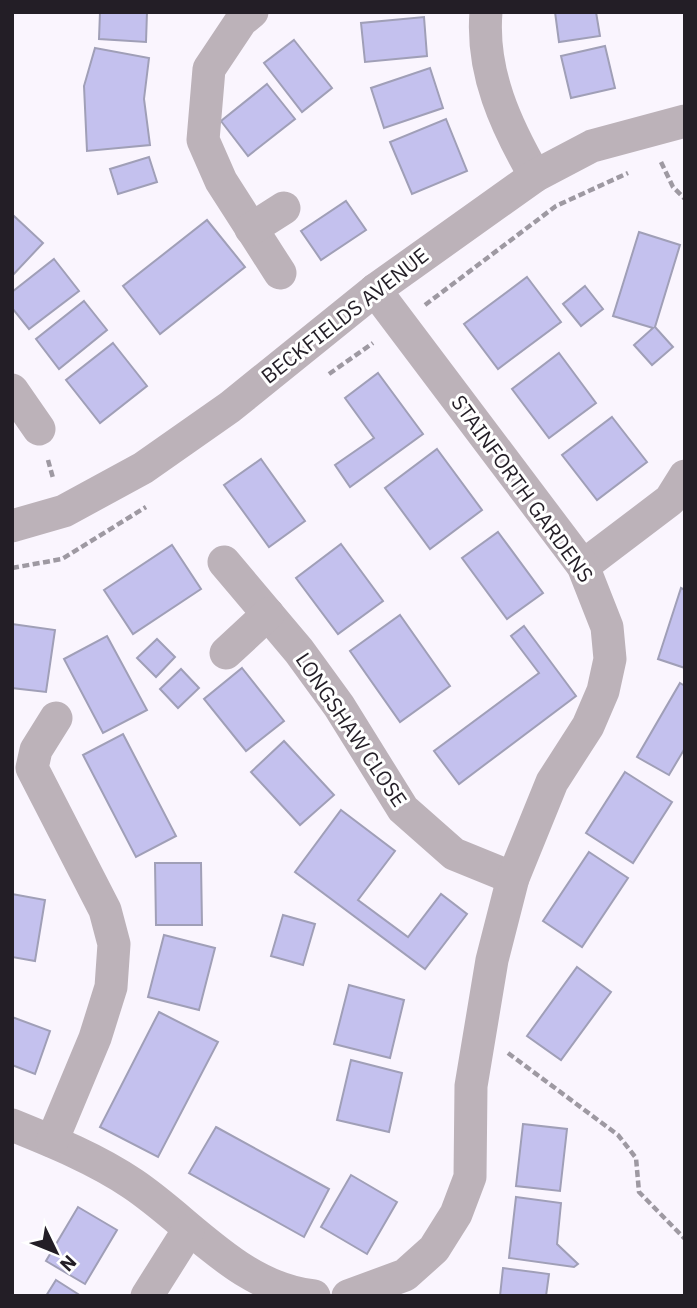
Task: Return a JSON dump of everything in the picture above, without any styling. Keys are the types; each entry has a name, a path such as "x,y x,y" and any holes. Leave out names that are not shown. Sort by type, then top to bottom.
{"street":[{"path":"486,12 491,72 500,108 535,176"},
{"path":"242,15 209,69 204,140 221,181 279,273"},
{"name":"BECKFIELDS AVENUE","path":"12,526 64,511 143,468 230,407 375,290 535,176 592,146 685,121"},
{"path":"251,229 284,208"},
{"name":"STAINFORTH GARDENS","path":"348,1296 411,1285 456,1214 470,1177 471,1086 482,1033 492,960 513,878 552,782 588,726 603,691 610,659 607,627 583,566 375,290"},
{"path":"12,390 39,429"},
{"path":"583,566 670,500 685,476"},
{"name":"LONGSHAW CLOSE","path":"224,562 340,706 403,808 454,853 513,878"},
{"path":"226,653 268,614"},
{"path":"52,1141 103,1012 111,986 114,943 105,910 22,765 36,750 56,718"},
{"path":"12,1125 93,1160 133,1184 188,1231 253,1274 288,1291 314,1296"},
{"path":"147,1296 188,1231"}],"path":[{"path":"649,164 672,158"},
{"path":"660,159 673,187 685,199"},
{"path":"324,377 555,206 637,169"},
{"path":"39,429 64,511"},
{"path":"12,568 62,559 150,503"},
{"path":"482,1033 618,1135 636,1158 639,1192 685,1239"}],"building":[{"path":"100,12 147,12 146,42 99,39"},
{"path":"555,12 596,12 600,36 559,42"},
{"path":"424,17 427,56 365,62 361,23"},
{"path":"294,40 332,88 302,112 264,63"},
{"path":"605,46 615,88 571,98 561,56"},
{"path":"95,48 149,58 144,99 150,145 87,151 84,86"},
{"path":"430,68 443,108 384,128 371,88"},
{"path":"267,84 295,119 248,156 221,121"},
{"path":"446,119 467,171 412,194 390,142"},
{"path":"149,157 157,182 118,194 110,169"},
{"path":"346,201 366,230 321,260 301,231"},
{"path":"14,216 43,243 12,276 12,219"},
{"path":"207,220 245,267 160,334 123,286"},
{"path":"639,232 680,245 655,327 673,347 652,365 634,345 653,328 613,316"},
{"path":"54,259 79,291 29,329 12,308 12,292"},
{"path":"527,277 561,322 498,369 464,324"},
{"path":"585,286 603,309 581,326 563,304"},
{"path":"84,301 107,330 59,369 36,339"},
{"path":"113,343 147,386 100,423 66,380"},
{"path":"559,353 596,403 549,438 512,389"},
{"path":"378,373 423,434 350,487 335,465 374,438 345,398"},
{"path":"612,417 647,462 597,500 562,455"},
{"path":"437,449 482,510 430,549 385,488"},
{"path":"261,459 305,521 269,547 224,485"},
{"path":"498,532 543,593 507,619 462,558"},
{"path":"341,544 383,601 338,634 296,578"},
{"path":"172,545 201,589 133,634 104,590"},
{"path":"681,588 685,590 685,668 658,659"},
{"path":"400,615 450,686 400,722 350,651"},
{"path":"12,624 55,630 46,692 12,688"},
{"path":"524,626 576,696 459,784 434,751 539,673 511,636"},
{"path":"107,636 147,710 103,733 64,659"},
{"path":"157,639 175,657 156,677 137,658"},
{"path":"242,668 284,721 246,751 204,699"},
{"path":"181,669 199,688 178,708 160,689"},
{"path":"680,683 685,686 685,748 669,775 637,757"},
{"path":"123,734 176,836 136,857 83,755"},
{"path":"284,741 334,795 300,825 251,772"},
{"path":"625,772 672,802 633,863 586,833"},
{"path":"341,810 395,851 358,900 408,937 441,894 467,914 425,969 295,872"},
{"path":"589,852 628,878 582,947 543,921"},
{"path":"155,863 201,863 202,925 156,925"},
{"path":"12,894 45,900 35,961 12,957"},
{"path":"283,915 315,924 303,965 271,956"},
{"path":"164,935 215,948 199,1010 148,997"},
{"path":"577,967 611,992 561,1060 527,1036"},
{"path":"349,985 404,1000 390,1058 334,1044"},
{"path":"159,1012 218,1042 158,1157 100,1127"},
{"path":"12,1017 50,1031 35,1074 12,1065"},
{"path":"351,1060 402,1073 389,1132 337,1120"},
{"path":"523,1124 567,1129 560,1191 516,1186"},
{"path":"216,1127 329,1189 304,1237 189,1173"},
{"path":"351,1175 397,1202 367,1254 321,1227"},
{"path":"516,1197 561,1203 557,1244 578,1264 574,1267 509,1258"},
{"path":"78,1207 117,1230 85,1284 46,1261"},
{"path":"503,1268 549,1274 546,1296 500,1296"},
{"path":"56,1280 81,1296 46,1296"}]}
